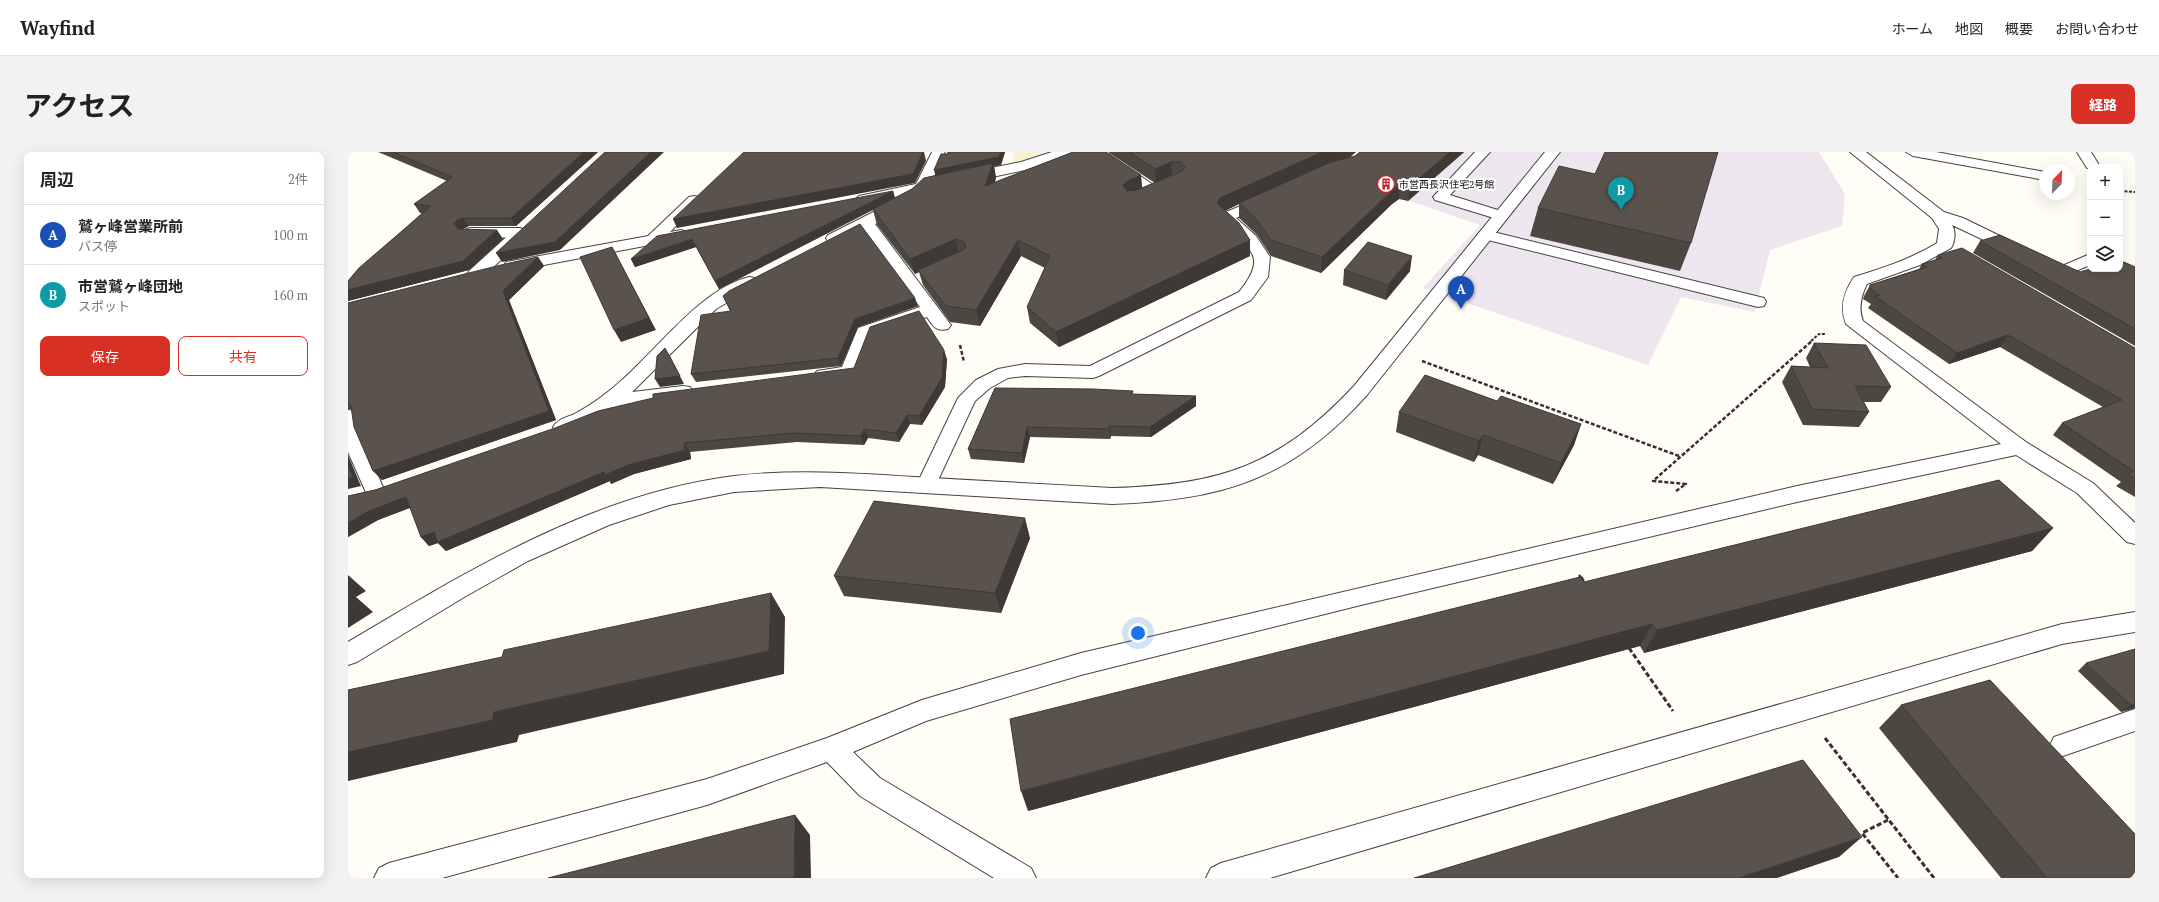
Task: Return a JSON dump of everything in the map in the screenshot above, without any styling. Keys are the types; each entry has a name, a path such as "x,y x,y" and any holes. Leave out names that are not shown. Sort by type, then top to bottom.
{"street":[{"path":"848,202 1025,166 1066,152"},
{"path":"348,655 458,589 520,555 601,519 667,498 734,484 820,479 1112,496 1181,492 1219,483 1253,471 1285,456 1311,439 1336,417 1356,396 1485,235 1499,215 1553,152"},
{"path":"1857,152 1938,215 1947,229 1952,249 1860,281 1852,294 1852,318 1855,324 2019,447 2085,488 2135,536"},
{"path":"2084,152 2091,164"},
{"path":"816,247 909,200 923,186 938,154"},
{"path":"1938,215 1957,221 2062,272 2087,260"},
{"path":"865,222 918,280 930,310 942,325"},
{"path":"525,228 469,276 698,232"},
{"path":"545,434 574,423 609,402 706,309 726,294 768,272"},
{"path":"805,377 850,372 864,332 930,310"},
{"path":"609,402 700,389"},
{"path":"389,878 707,792 832,748 922,710 1081,664 1369,594 1789,496 2019,447"},
{"path":"355,496 382,490"},
{"path":"1221,878 2062,634 2135,622"},
{"path":"832,748 870,787 1021,878"}],"lane":[{"path":"1096,152 1160,188 1140,197"},
{"path":"1483,152 1440,197 1499,215"},
{"path":"1913,152 2039,175"},
{"path":"653,240 703,192"},
{"path":"926,486 967,398 983,384 1004,373 1026,370 1093,372 1245,296 1260,277 1262,257 1250,239 1226,217 1278,194"},
{"path":"470,233 525,228"},
{"path":"1485,235 1758,302"},
{"path":"348,416 351,436 382,490"},
{"path":"2063,745 2135,720"}],"path":[{"path":"2123,191 2135,192"},
{"path":"942,325 960,343 965,364 960,388 967,398"},
{"path":"1670,495 1686,484 1653,481 1679,456 1819,334 1827,334"},
{"path":"1418,359 1679,456"},
{"path":"1578,574 1587,586"},
{"path":"1627,644 1694,741"},
{"path":"1803,709 1934,878"},
{"path":"1888,820 1862,833 1898,878"}],"shaded area":[{"path":"1014,152 1052,152 1011,165"},
{"path":"1382,152 1819,152 1845,194 1842,226 1770,250 1755,312 1681,297 1648,365 1423,288 1480,225 1342,178"}],"building":[{"path":"393,152 584,152 511,218 463,218 457,220 454,224 458,229 497,230 463,261 348,290 348,281 359,268 431,206 414,204 452,177"},
{"path":"605,152 651,152 555,242 496,253"},
{"path":"744,152 923,152 913,174 673,219"},
{"path":"948,152 1001,152 999,157 934,170 941,154 948,154"},
{"path":"1073,152 1106,152 1141,175 1123,185 1127,191 1137,190 1182,171 1185,167 1181,162 1171,162 1155,169 1129,152 1325,152 1220,198 1217,203 1239,223 1250,240 1056,332 1027,307 1050,256 1018,240 976,310 946,306 918,270 963,250 966,247 964,242 956,239 910,259 873,209 912,189 924,178 993,163 985,186"},
{"path":"1360,152 1450,152 1410,186 1401,184 1394,189 1322,257 1271,240 1257,220 1239,203 1331,162 1355,156"},
{"path":"1605,152 1718,152 1691,243 1538,208 1559,166 1595,174"},
{"path":"893,191 715,281 692,239 631,259 657,236"},
{"path":"860,224 915,298 855,319 838,358 691,374 701,315 731,311 723,296 729,291"},
{"path":"2000,235 2080,272 2087,270 2087,272 2123,272 2124,262 2135,267 2135,329 1980,241"},
{"path":"1368,242 1412,256 1388,285 1344,270"},
{"path":"612,247 649,318 614,330 580,257"},
{"path":"1962,248 2135,348 2135,479 2128,474 2133,471 2062,423 2122,400 2008,335 1957,353 1875,296 1880,295 1870,288 1870,285 1927,267 1922,264 1942,258 1938,255"},
{"path":"538,257 503,291 549,411 373,471 354,427 351,406 348,402 348,303"},
{"path":"919,311 944,350 942,378 919,416 907,415 896,433 864,429 861,436 793,433 684,443 685,450 628,465 605,475 604,472 438,542 434,532 421,537 406,497 369,511 348,523 348,496 375,490 555,428 598,411 653,398 653,394 854,368 870,327"},
{"path":"1814,343 1866,345 1891,387 1855,386 1869,412 1812,409 1791,366 1828,368"},
{"path":"665,348 680,376 655,379 657,356"},
{"path":"1425,375 1497,401 1501,396 1581,424 1561,463 1483,435 1479,441 1399,412"},
{"path":"995,388 1093,389 1133,391 1132,394 1196,396 1150,427 1109,426 1109,429 1027,427 1022,453 968,449"},
{"path":"348,466 353,477 348,478"},
{"path":"1999,480 2053,528 1657,630 1652,624 1021,791 1010,719 1580,577 1584,582"},
{"path":"874,501 1025,518 995,593 834,576"},
{"path":"771,593 769,651 494,712 493,720 348,752 348,690 502,657 504,650"},
{"path":"2135,649 2135,704 2131,705 2086,663"},
{"path":"1990,680 2135,834 2135,878 2047,878 1901,705"},
{"path":"1803,760 1862,837 1738,878 1414,878"},
{"path":"795,815 794,878 548,878"}],"place":[{"name":"市営西長沢住宅2号館","path":"1386,184"},
{"name":"市営鷲ヶ峰団地","path":"1621,210"},
{"name":"鷲ヶ峰営業所前","path":"1461,309"}]}
